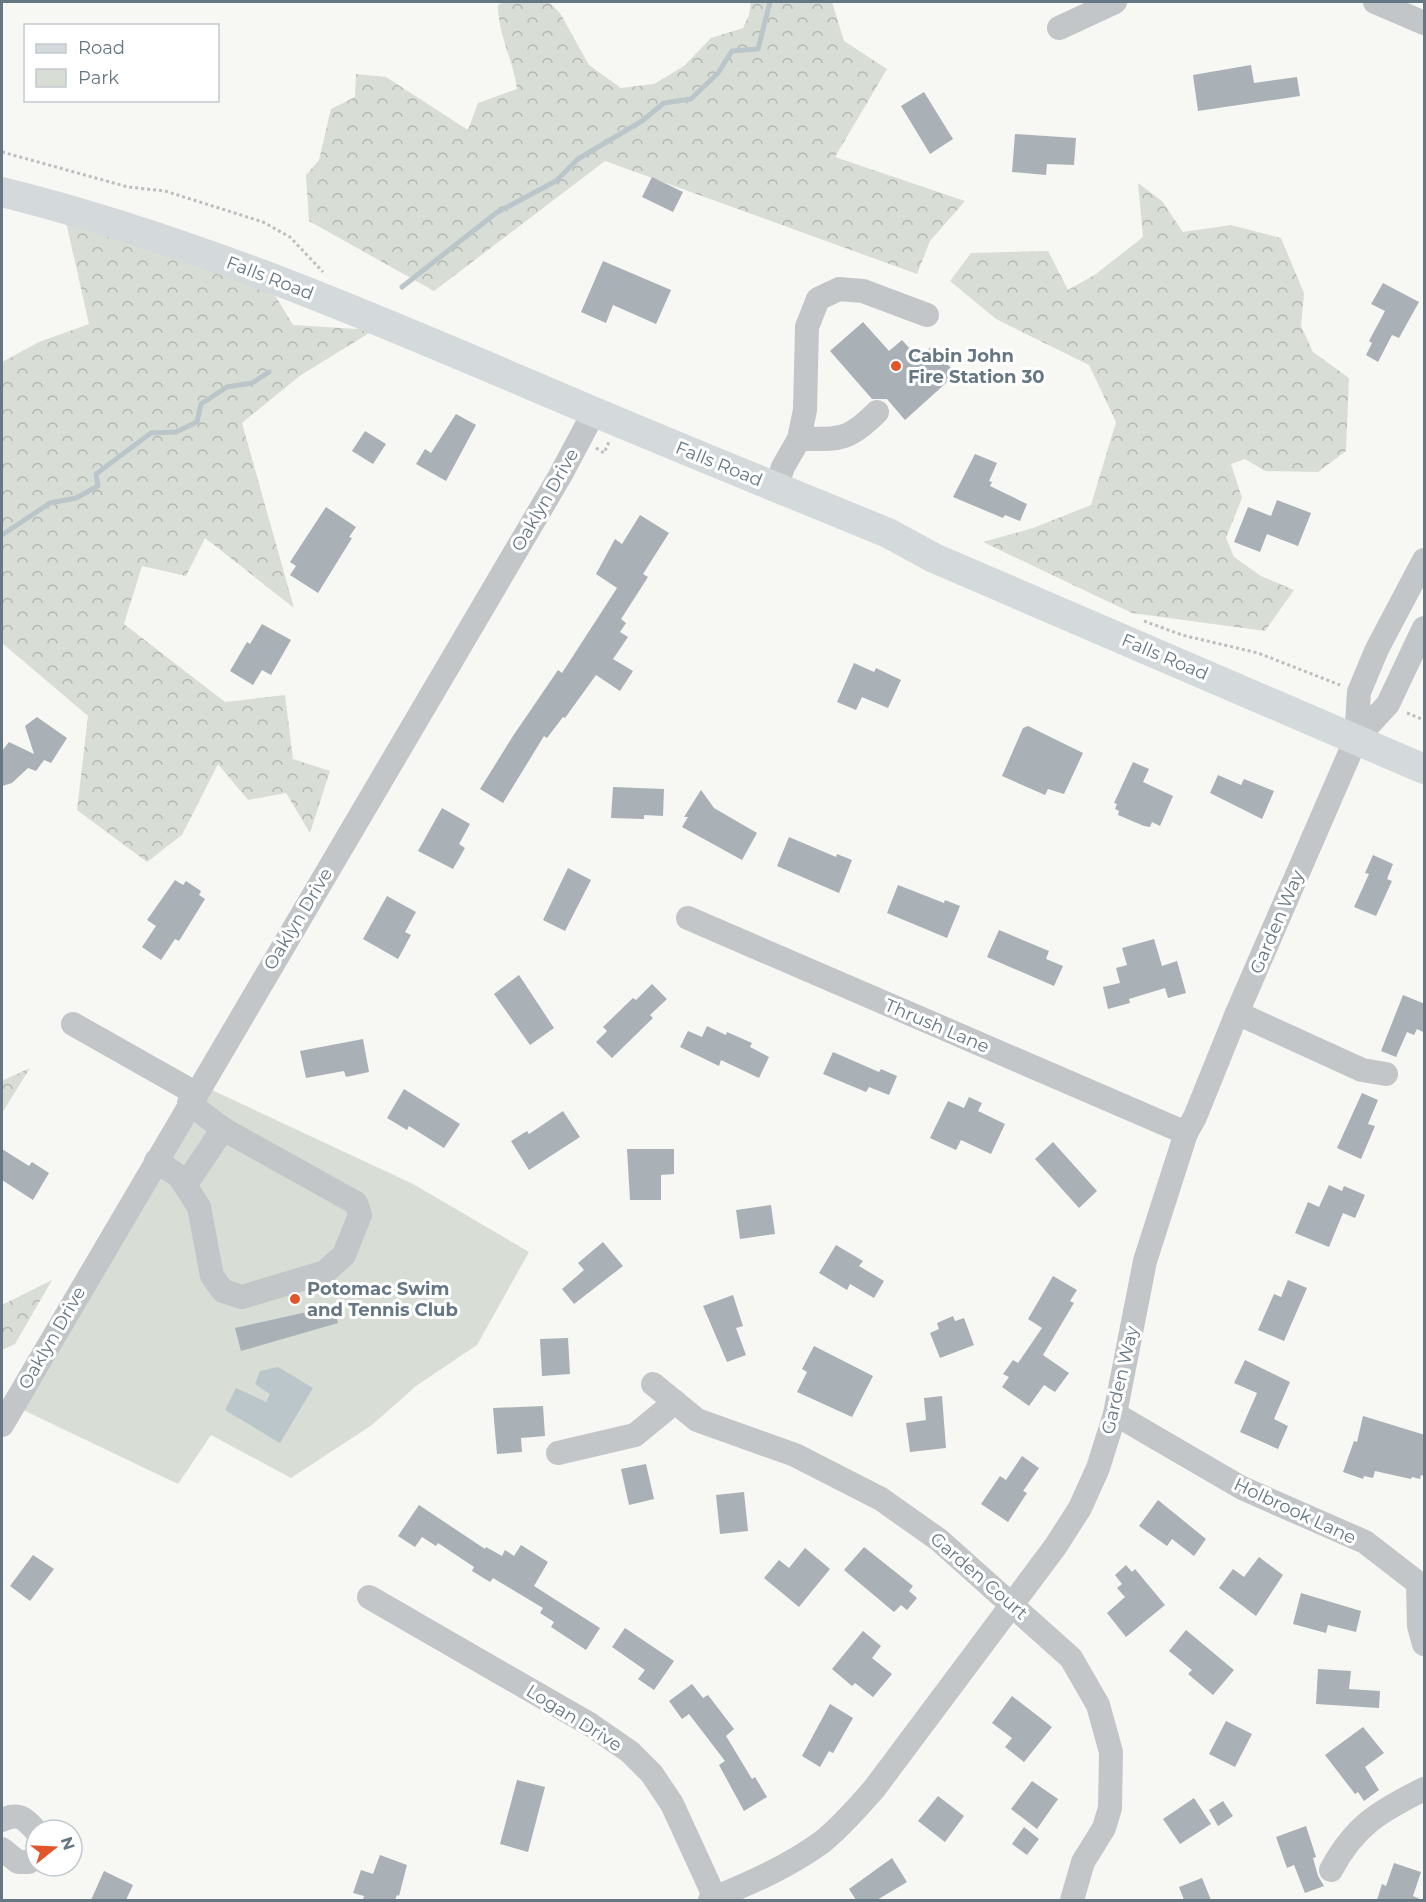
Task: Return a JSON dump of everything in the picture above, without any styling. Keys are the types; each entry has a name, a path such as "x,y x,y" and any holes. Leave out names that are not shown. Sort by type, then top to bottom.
{"main road":[{"name":"Falls Road","path":"2,192 85,212 198,249 382,322 888,533 945,563 1425,769"}],"street":[{"path":"1059,28 1115,2"},
{"path":"1375,2 1425,23"},
{"path":"777,487 783,467 799,439 804,410 807,327 818,299 839,289 863,291 927,315"},
{"name":"Oaklyn Drive","path":"2,1425 10,1391 156,1161 560,476 594,412"},
{"path":"799,439 839,439 857,431 877,412"},
{"path":"1356,739 1359,692 1377,649 1425,560"},
{"path":"1356,739 1388,704 1425,628"},
{"name":"Garden Way","path":"714,1900 791,1863 822,1842 847,1819 874,1789 1055,1547 1080,1508 1098,1468 1115,1414 1145,1261 1186,1133 1195,1117 1237,1013 1356,739"},
{"name":"Thrush Lane","path":"688,918 1186,1133"},
{"path":"1237,1013 1362,1070 1386,1074"},
{"path":"73,1024 192,1098 223,1128 356,1203 360,1215 344,1255 325,1272 242,1297 223,1291 212,1276 199,1207 186,1184 156,1161"},
{"path":"186,1184 223,1128"},
{"name":"Garden Court","path":"653,1384 697,1420 795,1455 881,1499 939,1540 1071,1658 1098,1705 1111,1748 1110,1808 1104,1828 1083,1862 1072,1900"},
{"path":"558,1453 634,1435 675,1401"},
{"name":"Holbrook Lane","path":"1115,1414 1242,1488 1365,1542 1421,1579 1419,1626 1425,1644"},
{"name":"Logan Drive","path":"369,1597 591,1725 630,1752 652,1774 672,1804 714,1900"},
{"path":"1331,1870 1345,1844 1380,1812 1425,1789"},
{"path":"2,1820 12,1815 25,1818"},
{"path":"2,1849 18,1862 24,1862"}],"green space":[{"path":"505,2 549,2 560,13 589,65 621,88 654,84 684,66 711,38 743,28 749,15 751,2 832,2 844,41 887,69 835,157 965,201 930,241 917,274 605,161 434,291 309,221 306,175 319,160 331,109 355,97 356,74 386,77 468,130 478,103 517,89 499,16 498,5"},
{"path":"1138,183 1162,201 1183,232 1231,225 1281,238 1304,293 1301,326 1313,352 1349,378 1346,451 1318,472 1265,471 1245,459 1231,464 1242,498 1226,538 1234,557 1261,576 1294,590 1265,631 1132,613 983,542 1033,528 1091,505 1116,422 1089,365 996,319 950,281 971,253 1048,251 1068,290 1096,274 1143,237"},
{"path":"66,222 270,287 293,325 374,330 301,375 242,423 294,608 205,538 186,576 142,566 124,624 225,702 285,695 293,759 330,771 310,833 286,793 248,800 218,764 182,835 147,862 77,810 88,716 2,643 2,362 39,342 89,324"},
{"path":"30,1068 2,1113 2,1081"},
{"name":"Potomac Swim and Tennis Club","path":"212,1090 413,1184 529,1252 477,1345 416,1386 372,1425 291,1478 211,1435 178,1484 21,1409"},
{"path":"52,1280 15,1344 2,1350 2,1305"}],"shaded area":[{"path":"278,1367 313,1388 280,1443 225,1410 236,1388 266,1402 270,1394 255,1384 260,1371"}],"building":[{"path":"1251,65 1254,83 1297,77 1300,96 1198,111 1193,75"},
{"path":"924,92 953,139 930,154 901,106"},
{"path":"1015,134 1076,138 1074,165 1047,164 1046,175 1012,172"},
{"path":"652,177 683,192 673,212 642,197"},
{"path":"603,261 671,290 656,324 613,305 606,323 581,312"},
{"path":"1383,283 1419,302 1399,338 1392,335 1378,362 1366,355 1372,343 1369,341 1385,311 1371,304"},
{"name":"Cabin John Fire Station 30","path":"863,322 889,351 902,340 918,358 932,346 956,374 905,420 887,399 872,399 830,351"},
{"path":"456,414 476,425 446,481 416,464 425,449 431,453"},
{"path":"365,431 386,444 373,464 352,451"},
{"path":"975,454 997,463 989,481 992,482 990,486 1027,504 1020,521 1005,515 1003,518 953,497"},
{"path":"1277,500 1311,513 1298,546 1267,534 1260,552 1234,542 1248,507 1271,516"},
{"path":"326,507 356,527 349,537 352,538 318,593 290,575 296,566 290,562"},
{"path":"640,515 669,533 643,574 648,577 621,619 626,623 620,632 628,637 613,659 633,671 620,691 596,675 565,718 563,717 547,738 544,736 503,803 480,789 513,736 558,670 562,673 617,588 596,574 615,539 622,544"},
{"path":"262,624 291,640 271,675 262,670 253,685 230,671 247,642 250,644"},
{"path":"854,663 874,672 876,668 901,680 888,708 862,697 856,710 837,702"},
{"path":"37,717 67,738 51,763 44,760 36,771 28,768 12,783 2,786 2,751 9,742 34,754 25,726"},
{"path":"1028,726 1083,753 1064,794 1048,789 1045,795 1002,776 1023,728"},
{"path":"1133,762 1149,769 1143,782 1173,796 1160,826 1152,822 1150,827 1144,826 1118,815 1119,811 1115,809 1117,804 1114,803"},
{"path":"1218,775 1241,785 1244,779 1274,791 1262,819 1210,793"},
{"path":"613,787 664,789 663,816 644,815 644,819 611,818"},
{"path":"701,790 714,808 757,833 742,860 682,827 688,817 684,817"},
{"path":"442,808 470,824 459,844 465,848 453,869 418,851"},
{"path":"789,837 836,857 837,854 852,860 839,893 777,866"},
{"path":"1373,855 1393,864 1387,879 1392,881 1376,916 1354,907 1369,874 1365,873"},
{"path":"568,868 591,880 565,931 543,920"},
{"path":"175,880 183,885 186,881 201,891 199,895 205,899 179,941 175,939 161,960 142,947 156,926 147,920"},
{"path":"898,885 944,903 945,900 960,906 947,938 887,913"},
{"path":"387,896 416,912 405,932 411,935 398,959 363,939"},
{"path":"999,930 1049,951 1046,959 1063,966 1054,986 987,957"},
{"path":"1154,939 1162,966 1177,961 1186,993 1168,998 1165,988 1129,999 1130,1003 1108,1009 1103,987 1120,983 1116,968 1127,965 1122,948"},
{"path":"519,975 554,1028 530,1045 494,994"},
{"path":"652,984 667,999 650,1015 653,1018 612,1058 596,1042 607,1031 603,1027 633,998 636,1000"},
{"path":"1403,995 1425,1004 1425,1033 1417,1029 1414,1035 1407,1032 1396,1057 1381,1051"},
{"path":"707,1026 752,1043 750,1047 769,1057 759,1078 721,1060 719,1066 680,1047 688,1031 702,1037"},
{"path":"363,1039 369,1072 346,1077 344,1071 306,1078 300,1051"},
{"path":"833,1052 879,1072 881,1069 897,1076 889,1095 869,1087 866,1092 823,1074"},
{"path":"404,1089 460,1124 444,1148 409,1126 407,1130 387,1118"},
{"path":"1362,1093 1378,1100 1368,1124 1375,1126 1361,1159 1337,1148"},
{"path":"969,1097 982,1103 978,1111 1005,1124 991,1154 961,1140 956,1150 930,1138 948,1101 964,1108"},
{"path":"563,1111 580,1137 529,1170 511,1141 527,1131 529,1134"},
{"path":"1053,1142 1097,1191 1079,1208 1035,1159"},
{"path":"2,1149 29,1166 32,1162 49,1173 33,1200 2,1180"},
{"path":"627,1149 674,1149 674,1174 661,1175 661,1200 630,1200"},
{"path":"1329,1185 1342,1191 1344,1186 1365,1195 1355,1218 1343,1213 1329,1247 1295,1233 1308,1202 1319,1207"},
{"path":"771,1205 775,1234 740,1239 736,1210"},
{"path":"603,1242 623,1266 574,1304 562,1289 584,1270 578,1263"},
{"path":"836,1245 863,1261 859,1266 884,1281 874,1298 850,1284 847,1290 819,1273"},
{"path":"1053,1276 1077,1290 1070,1301 1074,1303 1043,1355 1069,1373 1055,1392 1044,1385 1029,1406 1002,1387 1009,1377 1003,1374 1013,1360 1018,1363 1042,1328 1028,1319"},
{"path":"1288,1280 1307,1288 1284,1341 1258,1330 1274,1294 1281,1297"},
{"path":"733,1295 743,1326 736,1328 746,1355 727,1362 703,1306"},
{"path":"334,1306 338,1323 241,1351 235,1328"},
{"path":"953,1316 955,1321 964,1318 974,1345 940,1358 930,1333 939,1329 937,1323"},
{"path":"568,1338 570,1374 542,1376 540,1339"},
{"path":"814,1346 873,1376 852,1417 797,1392 807,1372 802,1369"},
{"path":"1245,1360 1290,1382 1274,1419 1288,1426 1278,1449 1240,1432 1257,1393 1234,1383"},
{"path":"942,1396 946,1448 910,1452 906,1423 926,1420 924,1398"},
{"path":"543,1406 545,1436 521,1438 522,1452 497,1454 493,1408"},
{"path":"1363,1416 1425,1435 1425,1476 1421,1475 1420,1479 1412,1477 1411,1479 1375,1471 1373,1478 1364,1476 1363,1479 1343,1472 1354,1441 1357,1442"},
{"path":"1022,1456 1039,1468 1023,1491 1027,1493 1008,1522 981,1504 1000,1476 1006,1480"},
{"path":"646,1464 654,1499 629,1505 621,1469"},
{"path":"744,1492 748,1531 720,1534 716,1495"},
{"path":"1158,1500 1206,1539 1194,1556 1172,1539 1167,1546 1139,1526"},
{"path":"419,1505 485,1549 486,1547 502,1556 505,1550 514,1556 521,1545 548,1562 534,1586 600,1628 586,1650 551,1627 554,1622 540,1613 543,1608 493,1578 490,1582 472,1571 474,1567 438,1543 436,1546 422,1537 415,1547 398,1536"},
{"path":"864,1547 913,1586 909,1591 917,1598 907,1610 901,1605 894,1612 844,1570"},
{"path":"805,1548 830,1569 799,1607 764,1578 779,1560 789,1568"},
{"path":"33,1555 54,1569 30,1601 10,1586"},
{"path":"1259,1557 1283,1575 1256,1616 1219,1588 1233,1569 1244,1577"},
{"path":"1126,1565 1132,1572 1135,1569 1165,1605 1126,1637 1107,1613 1125,1597 1117,1588 1122,1584 1115,1575"},
{"path":"1301,1593 1361,1611 1356,1632 1328,1625 1326,1633 1293,1624"},
{"path":"625,1628 674,1661 654,1690 638,1679 645,1670 612,1647"},
{"path":"1186,1630 1234,1670 1213,1695 1188,1674 1192,1670 1169,1651"},
{"path":"863,1631 881,1646 872,1658 892,1674 873,1697 855,1683 852,1686 832,1669"},
{"path":"1318,1669 1351,1671 1349,1689 1380,1691 1379,1708 1316,1704"},
{"path":"692,1684 703,1698 708,1695 734,1729 726,1736 752,1779 755,1777 767,1797 744,1811 719,1765 725,1761 689,1714 682,1719 669,1701"},
{"path":"1012,1696 1052,1727 1024,1762 1005,1747 1012,1738 992,1723"},
{"path":"830,1704 853,1718 833,1753 829,1751 820,1767 802,1756"},
{"path":"1226,1721 1252,1734 1235,1767 1209,1754"},
{"path":"1363,1727 1384,1753 1365,1767 1379,1790 1364,1801 1358,1792 1355,1794 1325,1755"},
{"path":"517,1780 545,1787 528,1852 500,1844"},
{"path":"1032,1781 1058,1799 1037,1829 1011,1809"},
{"path":"938,1796 964,1816 945,1842 918,1821"},
{"path":"1194,1798 1211,1824 1180,1844 1163,1819"},
{"path":"1223,1801 1233,1816 1218,1826 1209,1810"},
{"path":"1306,1826 1316,1857 1313,1858 1318,1876 1324,1886 1305,1893 1294,1865 1287,1868 1276,1837"},
{"path":"1024,1827 1039,1839 1027,1855 1012,1844"},
{"path":"380,1855 407,1865 399,1896 397,1895 395,1900 363,1900 364,1896 353,1893 361,1870 373,1874"},
{"path":"892,1858 907,1882 877,1900 856,1900 849,1889"},
{"path":"1394,1863 1421,1872 1413,1896 1422,1900 1377,1900 1382,1884 1386,1886"},
{"path":"104,1871 133,1885 126,1900 91,1900"},
{"path":"1202,1878 1211,1900 1184,1900 1179,1887"}],"waterway":[{"path":"402,287 496,213 556,181 578,159 642,121 664,103 691,99 718,73 732,51 758,49 770,2"},
{"path":"2,535 50,503 76,498 98,486 96,474 151,433 176,432 197,422 201,404 227,387 252,383 269,372"}],"place":[{"name":"Cabin John Fire Station 30","path":"896,366"},
{"name":"Potomac Swim and Tennis Club","path":"295,1299"}]}
